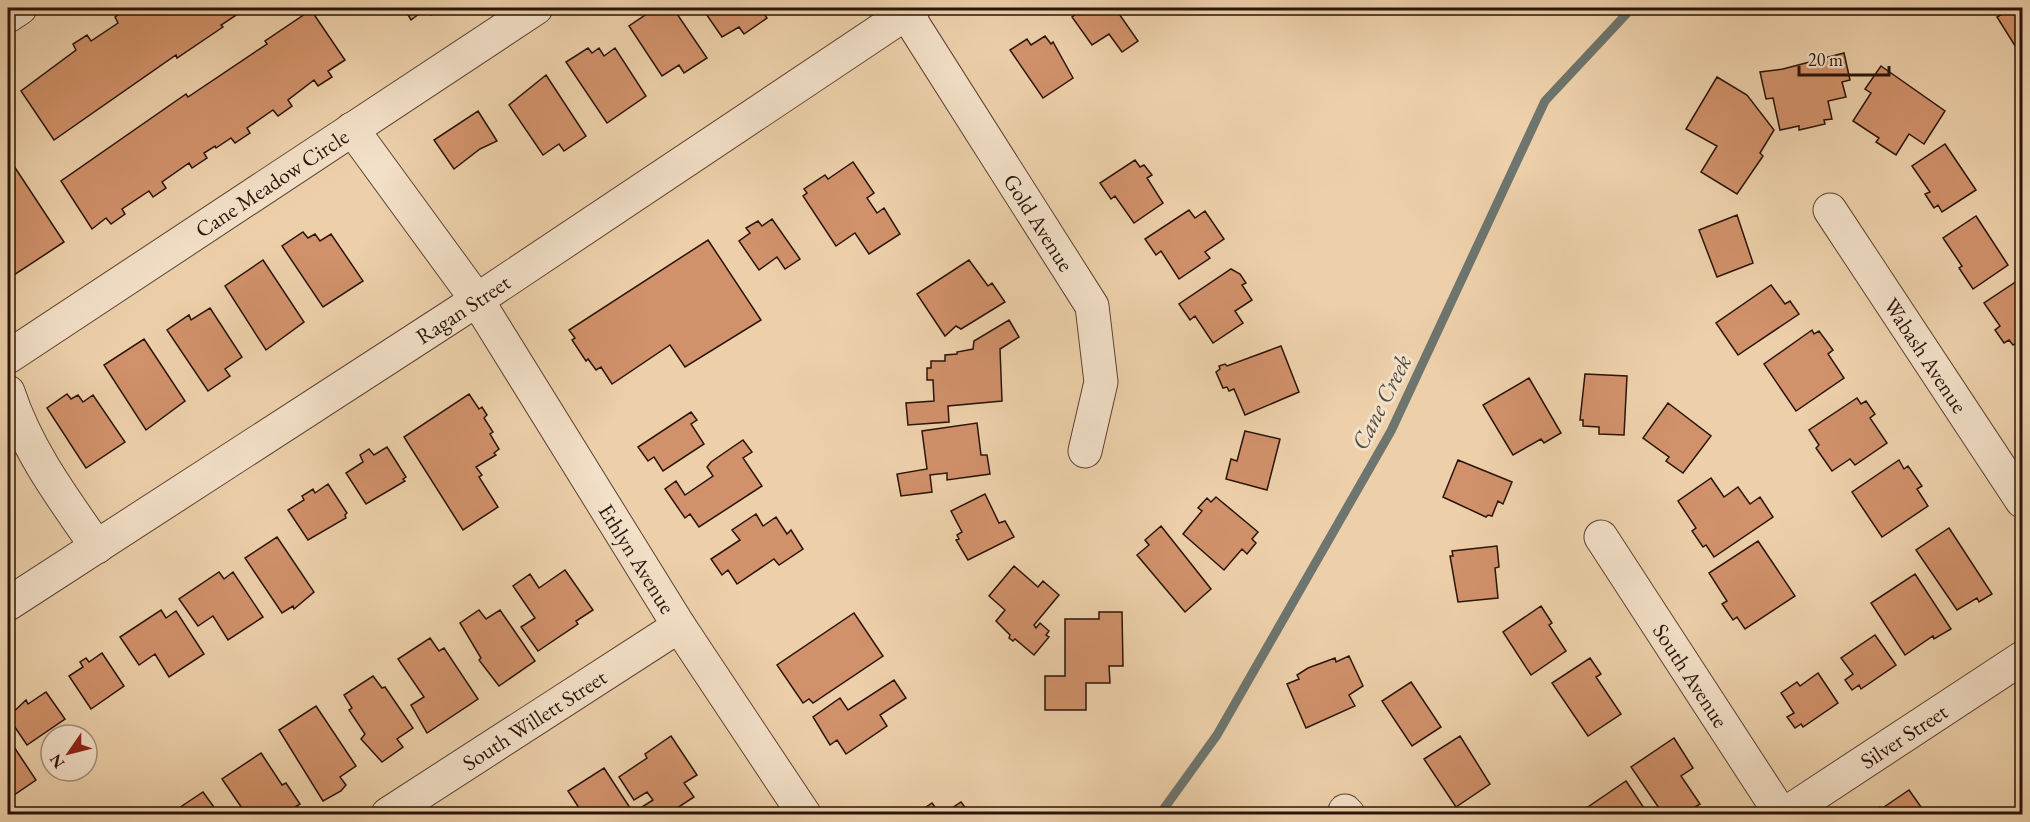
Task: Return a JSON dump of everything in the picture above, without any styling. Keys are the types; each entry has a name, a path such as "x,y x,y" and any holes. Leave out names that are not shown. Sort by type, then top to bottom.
{"street":[{"path":"8,16 20,8"},
{"name":"Cane Meadow Circle","path":"8,357 536,8"},
{"name":"Ragan Street","path":"8,604 477,300 910,10"},
{"name":"Gold Avenue","path":"910,10 1092,306 1101,382 1085,451"},
{"name":"Ethlyn Avenue","path":"352,129 477,300 679,626 804,814"},
{"name":"Wabash Avenue","path":"1830,210 2022,501"},
{"path":"8,392 16,418 39,463 97,547"},
{"name":"South Avenue","path":"1601,537 1783,814"},
{"name":"South Willett Street","path":"388,814 679,626"},
{"name":"Silver Street","path":"1783,814 2022,658"}],"building":[{"path":"128,8 132,14 142,8 247,8 221,25 223,27 177,58 176,55 54,140 21,91 76,50 73,44 87,35 91,41 118,23 115,17"},
{"path":"404,8 427,8 411,20"},
{"path":"427,8 442,8 431,15"},
{"path":"673,8 707,58 684,73 679,65 662,76 629,26 648,13 646,10"},
{"path":"702,8 760,8 767,18 744,34 739,27 722,37"},
{"path":"1082,8 1115,8 1138,41 1122,52 1109,34 1092,45 1072,17"},
{"path":"2012,8 2022,8 2022,57 1997,17"},
{"path":"311,10 345,60 328,71 332,77 318,86 314,80 288,100 292,106 278,116 273,110 247,128 250,133 235,143 231,138 216,148 215,146 204,153 207,158 192,168 189,163 162,182 166,188 153,197 149,191 122,209 125,214 111,224 106,218 92,229 61,181 186,94 188,97 267,44 265,41"},
{"path":"1045,36 1051,44 1053,42 1073,78 1043,98 1010,50 1027,39 1031,45"},
{"path":"588,48 592,53 599,48 604,56 615,48 646,96 607,123 566,62"},
{"path":"1844,53 1850,80 1842,82 1846,97 1828,101 1832,119 1824,120 1825,124 1799,130 1799,126 1780,130 1773,98 1766,99 1760,72 1783,69"},
{"path":"1881,66 1945,111 1924,144 1909,134 1896,155 1876,142 1879,138 1853,121 1871,93 1865,89"},
{"path":"546,75 586,136 564,151 559,144 543,155 509,105"},
{"path":"1717,77 1747,95 1774,130 1760,153 1763,156 1737,194 1701,172 1717,146 1686,129"},
{"path":"478,111 497,141 480,149 454,169 434,140"},
{"path":"1945,144 1976,190 1942,212 1938,205 1934,208 1925,194 1930,192 1912,166"},
{"path":"8,157 64,242 14,275 8,264"},
{"path":"1135,160 1140,167 1144,165 1152,175 1147,178 1163,203 1134,223 1115,196 1111,199 1100,183"},
{"path":"853,162 874,193 867,198 877,213 884,208 900,234 869,254 855,233 836,246 803,196 807,193 804,189 825,175 828,179"},
{"path":"1189,210 1195,218 1205,211 1224,239 1205,252 1210,258 1179,279 1161,251 1156,255 1145,239"},
{"path":"1737,215 1753,263 1717,277 1699,230"},
{"path":"1976,216 2008,265 1973,289 1959,268 1962,266 1943,238"},
{"path":"772,219 800,259 785,269 777,257 759,270 739,241 750,233 746,228 758,221 762,226"},
{"path":"303,232 308,238 315,234 320,241 331,234 363,281 323,307 282,246"},
{"path":"708,240 761,320 685,367 670,345 612,384 601,367 596,370 588,359 586,361 572,340 575,338 569,330"},
{"path":"263,260 304,322 266,350 225,286"},
{"path":"969,260 988,286 992,283 1005,302 961,329 956,326 945,336 917,294"},
{"path":"1231,269 1240,274 1246,283 1242,285 1252,300 1235,311 1243,323 1213,343 1195,316 1190,320 1179,304"},
{"path":"2017,281 2022,290 2022,339 2013,345 2009,340 2004,343 1995,330 2000,326 1984,303"},
{"path":"1771,285 1785,304 1790,301 1799,314 1738,355 1716,323"},
{"path":"210,308 242,357 225,369 230,376 208,391 167,330 189,315 191,320"},
{"path":"1009,320 1019,337 1000,349 1002,401 948,406 949,422 908,425 906,403 934,401 933,380 927,380 927,368 931,368 931,361 945,361 945,355 973,349 974,341"},
{"path":"1812,330 1814,334 1819,331 1833,350 1828,354 1844,378 1796,411 1764,364"},
{"path":"144,339 185,401 146,430 104,365"},
{"path":"1281,346 1299,392 1245,415 1234,389 1229,391 1227,387 1223,388 1216,372 1220,369 1219,366 1225,364 1227,366"},
{"path":"1585,374 1627,376 1624,435 1599,434 1599,427 1583,426 1583,420 1580,420"},
{"path":"1529,378 1561,433 1544,443 1541,439 1513,455 1483,405"},
{"path":"67,394 71,399 78,395 83,402 93,395 125,442 86,468 47,408"},
{"path":"469,394 479,409 482,407 487,415 484,418 493,432 490,434 499,449 494,453 496,455 476,467 482,475 479,477 498,507 463,530 404,437"},
{"path":"1857,398 1861,404 1866,401 1875,414 1870,418 1887,443 1855,465 1850,459 1832,471 1816,448 1819,445 1809,430"},
{"path":"1668,403 1711,436 1683,473 1666,461 1669,457 1643,438"},
{"path":"691,412 697,420 691,424 704,444 663,471 654,457 648,461 638,447"},
{"path":"977,423 981,455 987,455 990,474 947,480 947,473 930,475 932,492 901,496 897,474 927,469 922,431"},
{"path":"1245,431 1280,439 1267,490 1226,479 1231,459 1237,461"},
{"path":"743,440 752,452 743,458 762,486 699,527 690,514 685,518 665,489 676,481 685,495 713,476 707,467 711,462"},
{"path":"387,447 406,477 403,479 405,481 366,504 346,473 363,462 360,455 369,449 374,455"},
{"path":"1458,460 1512,482 1503,504 1498,501 1492,516 1486,517 1443,497"},
{"path":"1899,460 1904,469 1908,466 1922,486 1917,489 1928,506 1882,537 1852,492"},
{"path":"1711,478 1724,497 1738,487 1750,504 1760,497 1773,517 1714,557 1706,545 1703,547 1692,531 1696,528 1678,501"},
{"path":"328,484 347,513 346,518 308,540 288,510 304,500 302,496 313,489 315,493"},
{"path":"985,494 999,523 1005,521 1014,537 968,560 956,540 959,539 957,535 962,532 951,511"},
{"path":"1216,497 1258,532 1252,539 1256,543 1247,554 1242,549 1224,570 1183,534 1202,511 1198,508 1207,498 1211,502"},
{"path":"756,514 763,526 776,517 787,534 791,530 803,549 779,565 774,559 737,584 728,570 722,575 711,559 740,540 732,530"},
{"path":"1161,526 1211,589 1185,612 1137,555 1149,545 1145,540"},
{"path":"1949,528 1992,594 1979,602 1977,598 1957,610 1916,550"},
{"path":"277,537 314,592 294,609 293,606 282,613 245,558"},
{"path":"1758,541 1795,596 1745,629 1737,617 1733,620 1722,604 1727,601 1709,573"},
{"path":"1497,546 1499,567 1495,568 1498,598 1458,602 1450,556 1453,556 1452,551"},
{"path":"1014,566 1038,587 1043,581 1059,595 1034,625 1036,628 1040,623 1049,631 1046,635 1049,637 1034,655 1015,639 1013,641 1009,638 1010,635 996,621 1005,610 989,596"},
{"path":"565,570 593,610 576,621 578,624 538,651 521,627 535,618 513,586 530,574 539,588"},
{"path":"219,572 224,579 233,572 263,617 228,640 213,616 198,626 179,599"},
{"path":"1915,574 1951,629 1934,639 1933,636 1905,655 1871,603"},
{"path":"1541,606 1552,623 1549,625 1566,651 1531,675 1503,632"},
{"path":"161,610 166,618 176,611 204,654 169,677 155,654 139,665 120,637"},
{"path":"479,610 486,619 500,610 535,661 499,686 479,660 481,658 460,623"},
{"path":"1099,612 1122,612 1123,666 1109,666 1110,683 1086,683 1086,710 1045,710 1045,676 1065,676 1065,619 1099,619"},
{"path":"854,613 883,656 813,703 809,699 803,703 777,665"},
{"path":"1875,635 1896,665 1861,689 1859,685 1852,690 1845,680 1853,674 1841,658"},
{"path":"430,638 439,651 444,648 478,699 427,733 411,705 424,697 398,659"},
{"path":"102,653 124,686 91,709 69,676 83,667 80,662 86,658 89,662"},
{"path":"1349,656 1363,686 1349,695 1355,706 1306,728 1287,684 1299,679 1297,675 1308,668 1335,658 1336,662"},
{"path":"1590,658 1601,674 1596,677 1621,714 1588,736 1552,683"},
{"path":"1818,673 1838,703 1803,727 1801,724 1795,728 1787,717 1794,713 1781,693 1797,682 1800,686"},
{"path":"373,676 382,688 385,687 413,728 397,739 403,747 382,762 361,739 365,734 349,710 352,708 344,695"},
{"path":"894,680 906,698 880,715 887,726 846,754 837,740 830,745 813,717 840,698 848,710"},
{"path":"1411,682 1441,727 1412,746 1382,701"},
{"path":"46,692 65,719 59,723 39,723 39,737 27,745 8,717 26,700 28,704"},
{"path":"316,706 356,766 340,777 346,785 341,791 323,801 279,730"},
{"path":"671,736 697,775 684,783 694,797 668,814 648,814 642,807 653,800 647,792 634,800 619,777 647,758 645,754"},
{"path":"1460,736 1490,784 1456,807 1424,759"},
{"path":"8,738 36,780 8,799"},
{"path":"1674,738 1693,768 1681,776 1700,804 1684,814 1663,814 1631,767"},
{"path":"261,753 282,785 286,783 300,804 287,812 288,814 246,814 222,779"},
{"path":"604,768 634,814 583,814 568,791"},
{"path":"1626,781 1648,814 1589,814 1585,809"},
{"path":"1909,790 1926,814 1871,814 1880,807 1881,809"},
{"path":"203,792 219,814 170,814"},
{"path":"961,802 970,814 943,814"},
{"path":"932,803 940,814 916,814"}],"waterway":[{"name":"Cane Creek","path":"1160,814 1217,735 1391,431 1545,101 1632,8"}]}
